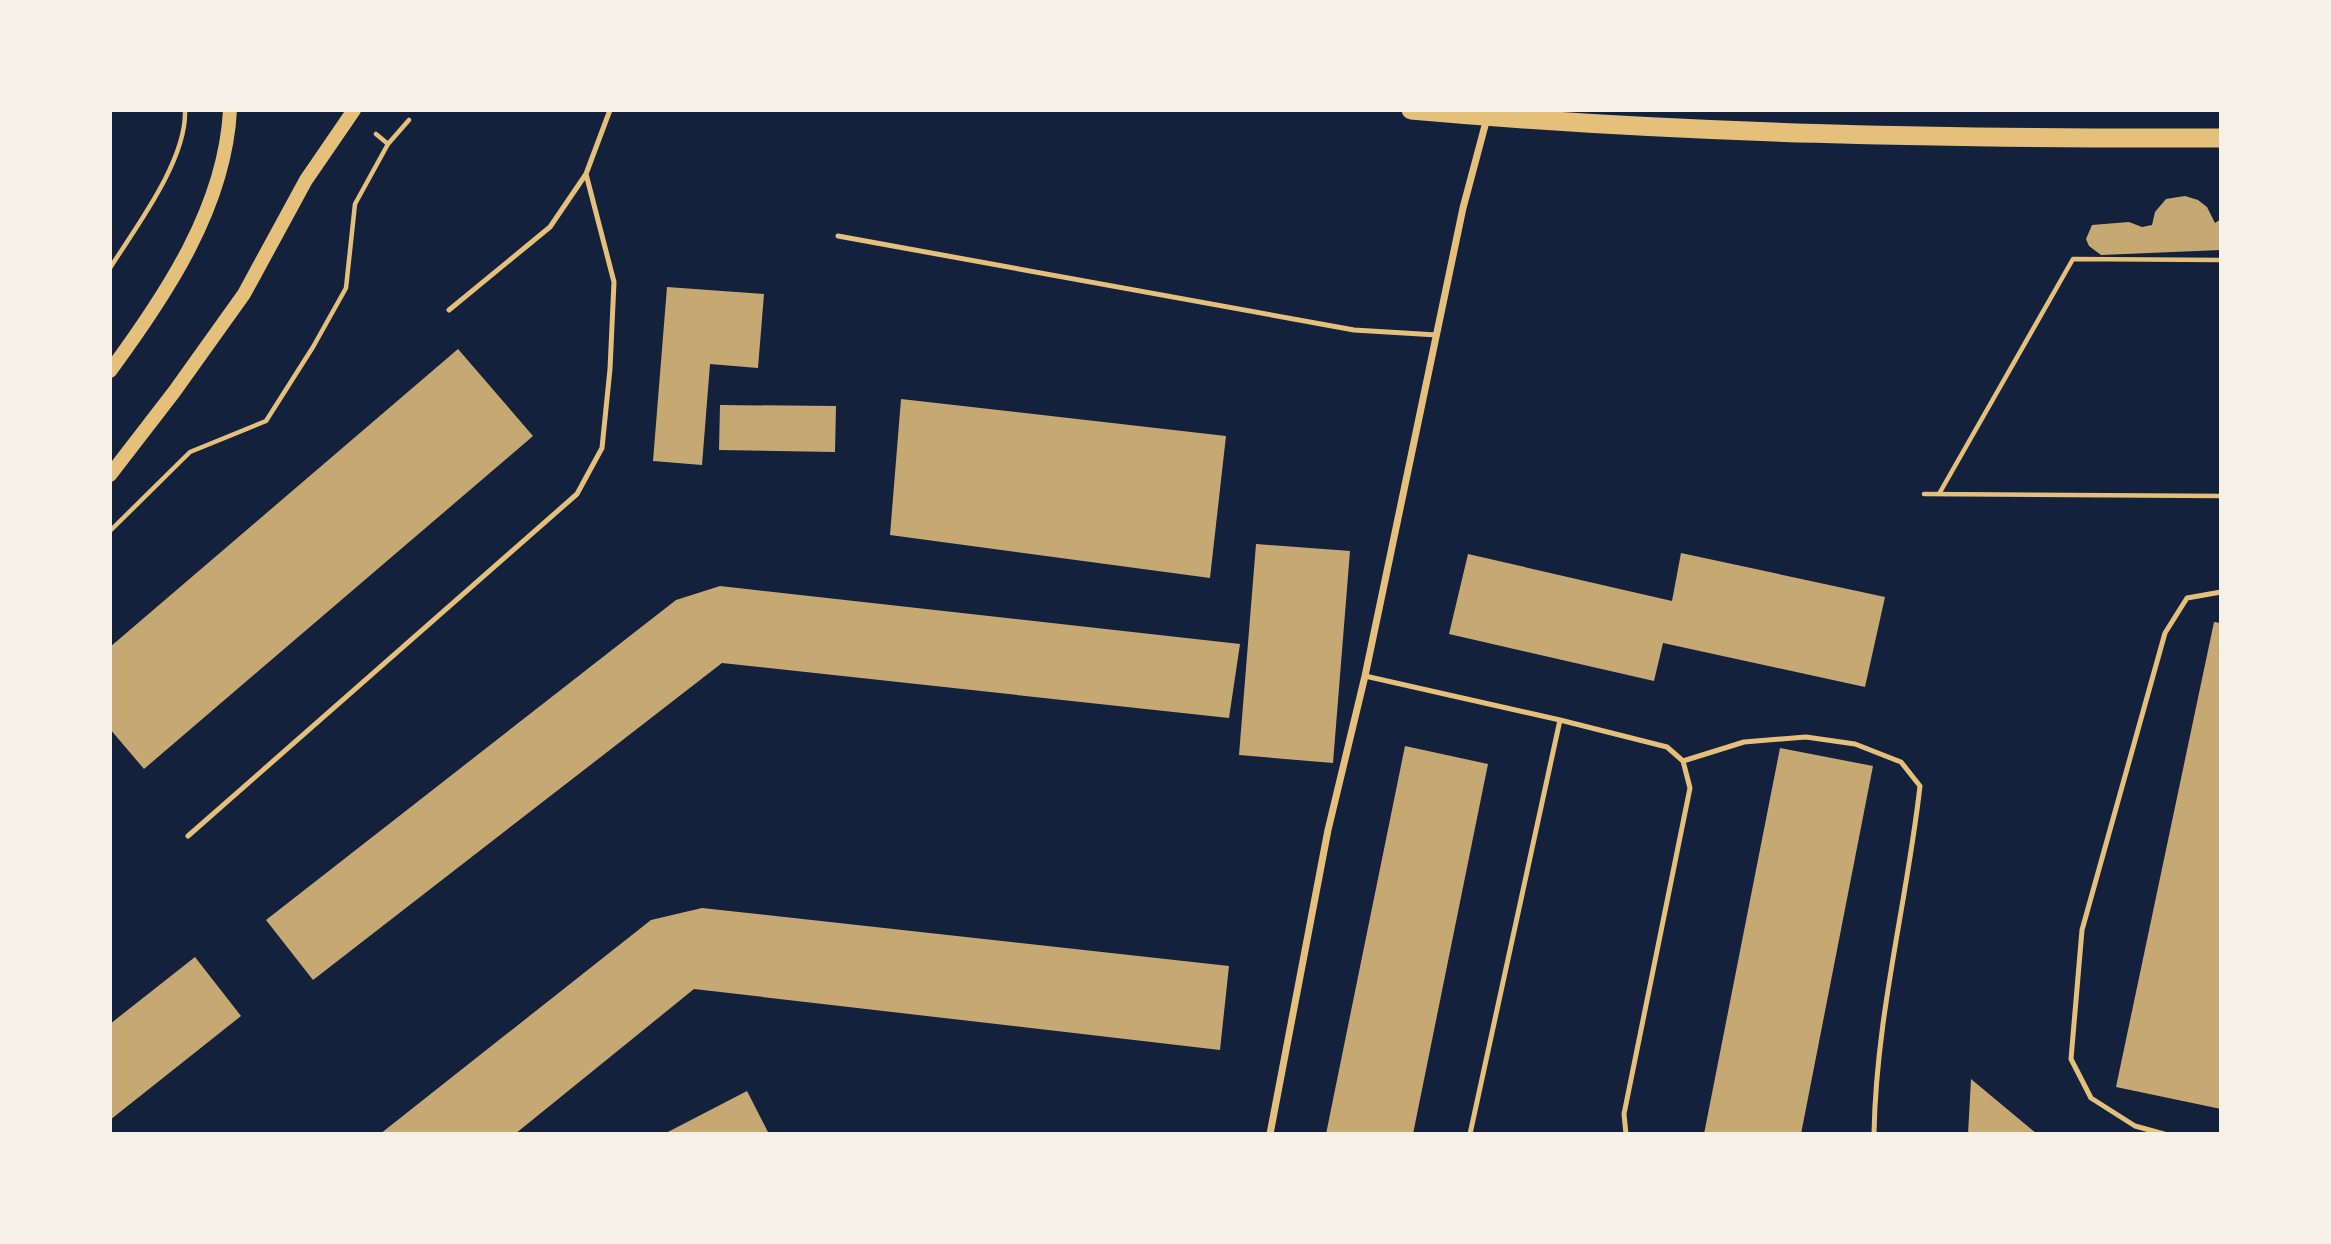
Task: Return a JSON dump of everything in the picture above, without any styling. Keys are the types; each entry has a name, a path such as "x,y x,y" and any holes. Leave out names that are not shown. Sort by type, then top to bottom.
{"highway":[{"path":"1411,110 1708,130 1908,137 2221,138"}],"main road":[{"path":"110,371 170,282 202,220 221,174 229,133 230,110"},
{"path":"110,475 160,411 244,294 306,180 351,112"}],"street":[{"path":"1270,1134 1328,830 1365,677 1463,208 1487,117"}],"lane":[{"path":"449,310 550,227 586,174 610,110"},
{"path":"188,836 577,494 602,448 610,369 614,282 586,174"},
{"path":"838,236 1354,330 1437,335"},
{"path":"2164,1134 2135,1126 2091,1098 2071,1059 2082,930 2165,633 2188,598 2221,592"},
{"path":"1365,677 1560,720 1667,747 1684,761 1690,788 1624,1114 1626,1134"},
{"path":"1470,1134 1560,720"},
{"path":"1684,761 1744,742 1806,737 1855,744 1901,762 1920,786 1914,842 1882,1024 1874,1134"}],"path":[{"path":"110,268 165,182 186,124 185,110"},
{"path":"110,531 190,452 266,421 313,348 346,288 355,204 388,144 409,120"},
{"path":"376,134 388,144"},
{"path":"1939,494 2073,259 2221,260"},
{"path":"1924,494 2221,496"}],"building":[{"path":"2185,196 2198,200 2207,207 2215,223 2221,219 2221,250 2101,255 2089,246 2086,239 2092,225 2129,222 2142,227 2152,225 2155,212 2166,199"},
{"path":"667,287 764,294 758,368 710,364 702,465 653,461"},
{"path":"458,349 533,436 144,769 110,729 110,647"},
{"path":"901,399 1226,436 1210,578 890,535"},
{"path":"720,405 836,406 835,452 719,450"},
{"path":"1256,544 1350,551 1333,763 1239,755"},
{"path":"1681,553 1885,597 1865,687 1663,643 1654,681 1449,634 1468,554 1672,601"},
{"path":"720,586 1240,644 1229,718 722,663 313,980 266,920 676,600"},
{"path":"2214,622 2221,623 2221,1109 2116,1087"},
{"path":"1405,746 1488,764 1413,1134 1326,1134"},
{"path":"1780,748 1873,766 1801,1134 1704,1134"},
{"path":"702,908 1229,966 1220,1050 694,989 515,1134 380,1134 651,920"},
{"path":"195,957 241,1016 110,1120 110,1024"},
{"path":"1971,1079 2037,1134 1968,1134"},
{"path":"747,1091 769,1134 664,1134"}]}
